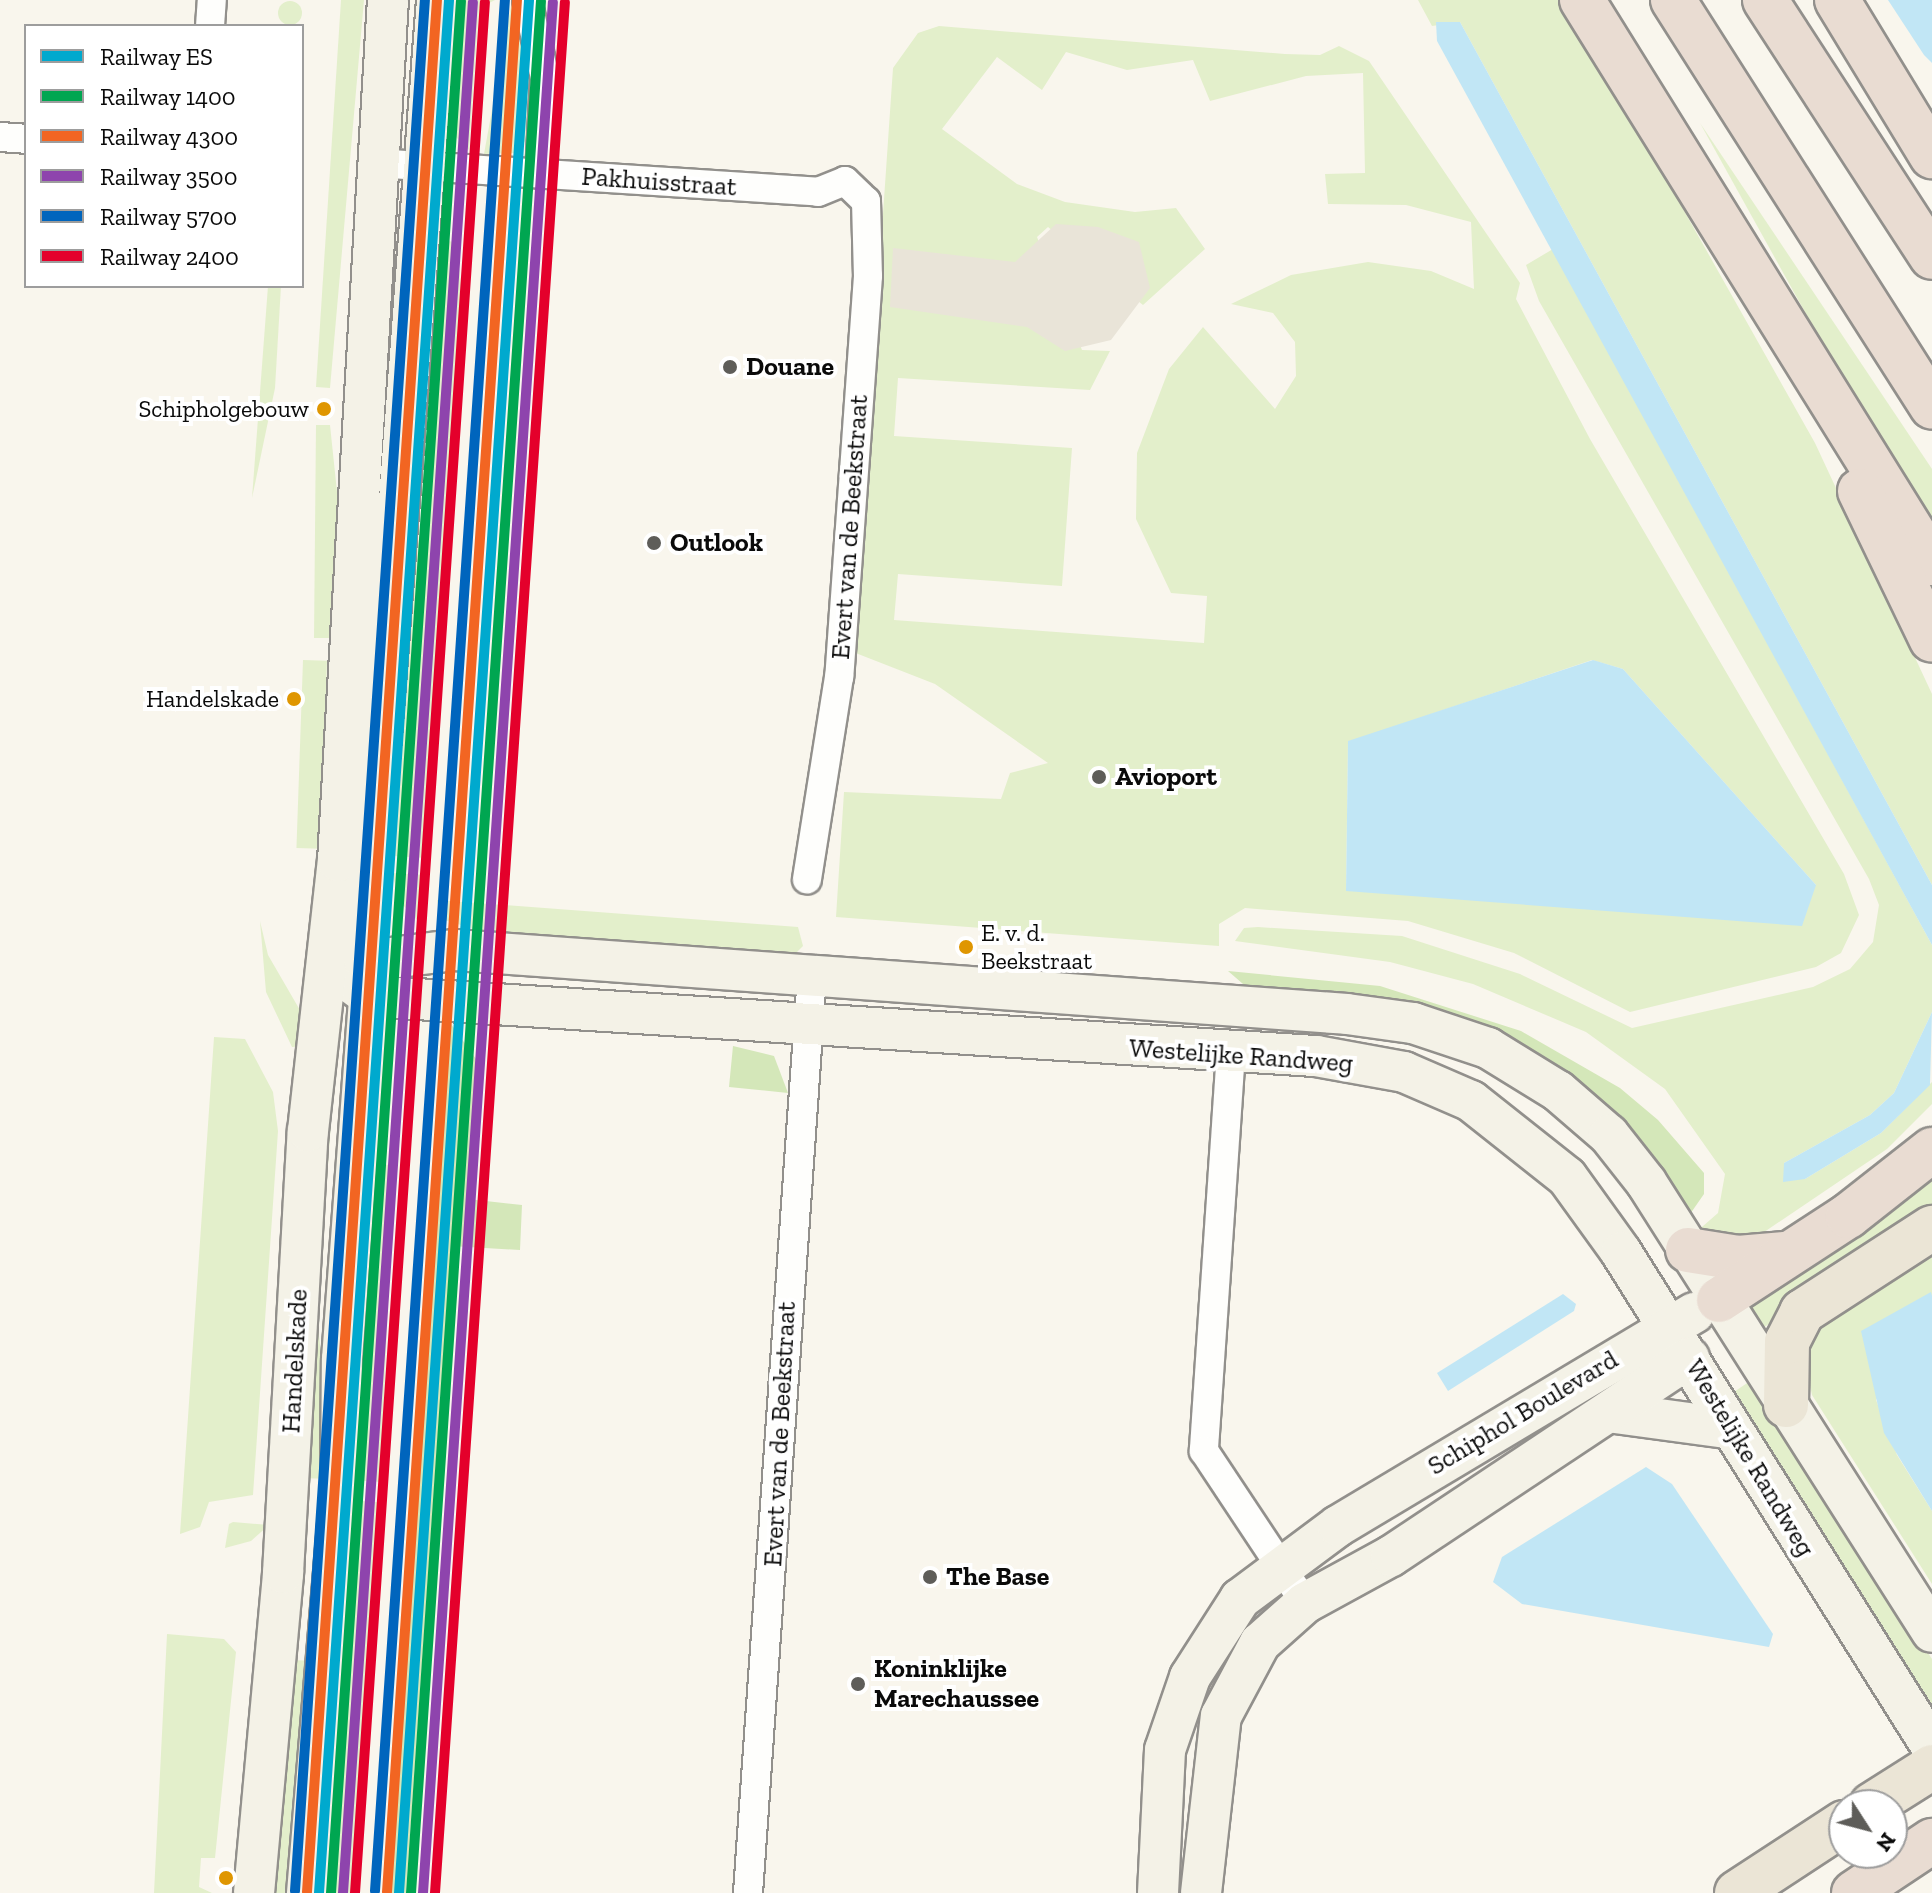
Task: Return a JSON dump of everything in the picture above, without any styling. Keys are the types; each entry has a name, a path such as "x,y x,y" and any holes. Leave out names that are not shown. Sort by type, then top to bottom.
{"highway":[{"path":"1582,0 1757,276 1932,563"},
{"path":"1673,0 1932,406"},
{"path":"1765,0 1932,257"},
{"path":"1837,0 1932,156"},
{"path":"1851,0 1932,107"},
{"path":"1757,276 1932,640"},
{"path":"1719,1300 1932,1150"},
{"path":"1688,1250 1738,1258 1789,1253"},
{"path":"1854,1893 1922,1848"}],"main road":[{"path":"1786,1405 1787,1342 1802,1312 1932,1228"},
{"path":"1897,1789 1932,1767"},
{"path":"1737,1893 1828,1834"}],"street":[{"path":"210,24 212,0"},
{"name":"Handelskade","path":"307,1893 334,1579 354,974 359,562 375,163 388,0"},
{"name":"Handelskade","path":"254,1893 280,1616 308,1131 354,974 376,865 437,0"},
{"path":"527,0 545,78 540,174"},
{"path":"0,137 24,139"},
{"name":"Pakhuisstraat","path":"375,163 818,192 845,181"},
{"name":"Evert van de Beekstraat","path":"807,879 839,677 868,276 866,201 845,181"},
{"path":"376,865 393,917 439,949"},
{"name":"Westelijke Randweg","path":"354,974 439,949 1413,1023 1488,1048 1558,1091 1609,1135 1688,1250 1932,1632"},
{"name":"Westelijke Randweg","path":"354,974 807,1025 1231,1052 1404,1072 1471,1101 1567,1177 1679,1342 1726,1428 1932,1747"},
{"name":"Evert van de Beekstraat","path":"748,1893 812,976"},
{"path":"1231,1052 1204,1451 1276,1567 1305,1603"},
{"path":"1613,1356 1632,1314 1636,1276"},
{"name":"Schiphol Boulevard","path":"1201,1893 1221,1716 1260,1643 1305,1603 1615,1413 1719,1300"},
{"name":"Schiphol Boulevard","path":"1158,1893 1158,1799 1179,1704 1220,1625 1276,1567 1613,1356 1679,1342"},
{"path":"1615,1413 1657,1413 1726,1428"},
{"path":"283,1573 334,1579"},
{"path":"280,1616 331,1619"}],"green space":[{"path":"341,0 364,0 330,388 316,387"},
{"path":"456,0 495,0 479,8 469,150 446,127"},
{"path":"512,0 533,71 532,133 515,153 484,154"},
{"path":"1418,0 1561,0 1603,67 1815,443 1932,694 1932,885 1460,22 1432,26"},
{"path":"295,2 301,8 299,22 281,22 278,13 281,4"},
{"path":"939,26 1285,54 1320,55 1339,46 1369,61 1520,283 1516,299 1590,439 1844,874 1859,915 1841,953 1816,967 1630,1012 1514,953 1408,921 1245,908 1219,924 1219,946 836,917 844,792 1001,799 1010,773 1048,763 935,684 853,652 893,68 918,33","holes":["1066,52 1127,70 1193,60 1210,101 1306,76 1363,73 1365,173 1325,174 1328,204 1406,205 1471,222 1474,289 1431,271 1368,262 1291,275 1231,304 1273,313 1295,342 1296,376 1275,409 1203,327 1169,369 1137,453 1136,519 1171,593 1207,596 1204,643 894,620 898,574 1062,586 1072,448 894,436 898,378 1090,390 1110,351 1082,350 1037,237 1048,227 1143,305 1205,249 1176,208 1135,212 1065,202 1017,184 942,129 997,57 1042,90","1592,660 1623,669 1816,885 1346,891 1348,742"]},
{"path":"1700,123 1932,469 1932,540 1901,485"},
{"path":"437,240 456,242 464,310 427,858 393,856 412,577 429,487"},
{"path":"1553,249 1932,945 1932,1012 1894,1093 1870,1115 1784,1163 1805,1179 1881,1133 1932,1082 1932,1104 1887,1149 1748,1243 1695,1233 1718,1213 1725,1174 1665,1089 1586,1032 1473,984 1390,962 1235,941 1244,928 1258,927 1402,936 1520,974 1632,1028 1813,987 1850,969 1873,942 1879,905 1869,879 1539,301 1526,265"},
{"path":"268,288 281,288 275,388 252,498"},
{"path":"316,425 330,425 339,511 330,638 314,638"},
{"path":"303,660 327,661 320,849 296,848"},
{"path":"392,873 426,875 423,926 400,902"},
{"path":"437,900 798,927 803,946 792,957 474,929 441,919"},
{"path":"260,921 268,955 308,1024 310,1046 292,1047 266,992"},
{"path":"1228,971 1380,986 1521,1031 1620,1088 1658,1120 1704,1173 1704,1194 1688,1217 1582,1088 1250,990"},
{"path":"446,1017 481,1066 468,1199 522,1205 520,1250 451,1246 406,1893 384,1893"},
{"path":"214,1037 245,1039 273,1092 278,1131 253,1495 209,1502 200,1527 180,1534"},
{"path":"733,1046 774,1056 788,1093 729,1087"},
{"path":"324,1095 333,1095 317,1318 335,1479 298,1478"},
{"path":"372,1164 393,1165 381,1482 350,1480"},
{"path":"1932,1179 1932,1220 1758,1331 1744,1310"},
{"path":"1932,1251 1932,1296 1876,1400 1897,1455 1932,1511 1932,1584 1812,1395 1807,1372 1808,1350 1826,1318"},
{"path":"1753,1379 1932,1659 1932,1705 1731,1394"},
{"path":"348,1500 380,1502 353,1893 321,1893"},
{"path":"229,1524 269,1525 251,1541 225,1548"},
{"path":"167,1634 224,1639 236,1652 215,1858 201,1858 199,1887 212,1893 154,1893"},
{"path":"285,1660 323,1661 292,1893 269,1893"}],"shaded area":[{"path":"1056,224 1098,227 1139,242 1150,288 1111,340 1065,351 1027,327 890,307 893,248 1015,262"}],"water":[{"path":"1888,0 1932,0 1932,63 1924,55"},
{"path":"1436,22 1460,22 1932,885 1932,945 1437,41"},
{"path":"1593,660 1623,669 1816,885 1802,926 1346,891 1348,741"},
{"path":"1932,1012 1930,1085 1881,1133 1805,1179 1783,1182 1784,1163 1870,1115 1894,1093"},
{"path":"1931,1292 1932,1511 1884,1433 1861,1331"},
{"path":"1563,1294 1576,1304 1574,1311 1448,1391 1437,1373"},
{"path":"1646,1467 1672,1484 1773,1634 1769,1647 1522,1604 1493,1582 1502,1557"}],"rail line":[{"name":"5700","path":"295,1891 425,0"},
{"name":"4300","path":"307,1892 437,0"},
{"name":"ES","path":"319,1893 449,0"},
{"name":"5700","path":"375,1891 505,0"},
{"name":"4300","path":"387,1892 517,0"},
{"name":"ES","path":"399,1893 529,0"},
{"name":"1400","path":"331,1893 461,1"},
{"name":"1400","path":"411,1893 541,1"},
{"name":"3500","path":"343,1893 473,2"},
{"name":"2400","path":"355,1893 485,2"},
{"name":"3500","path":"423,1893 553,2"},
{"name":"2400","path":"435,1893 565,2"}],"place":[{"name":"Douane","path":"730,367"},
{"name":"Schipholgebouw","path":"324,409"},
{"name":"Outlook","path":"654,543"},
{"name":"Handelskade","path":"294,699"},
{"name":"Avioport","path":"1099,777"},
{"name":"E. v. d. Beekstraat","path":"966,947"},
{"name":"The Base","path":"930,1577"},
{"name":"Koninklijke Marechaussee","path":"858,1684"}]}
